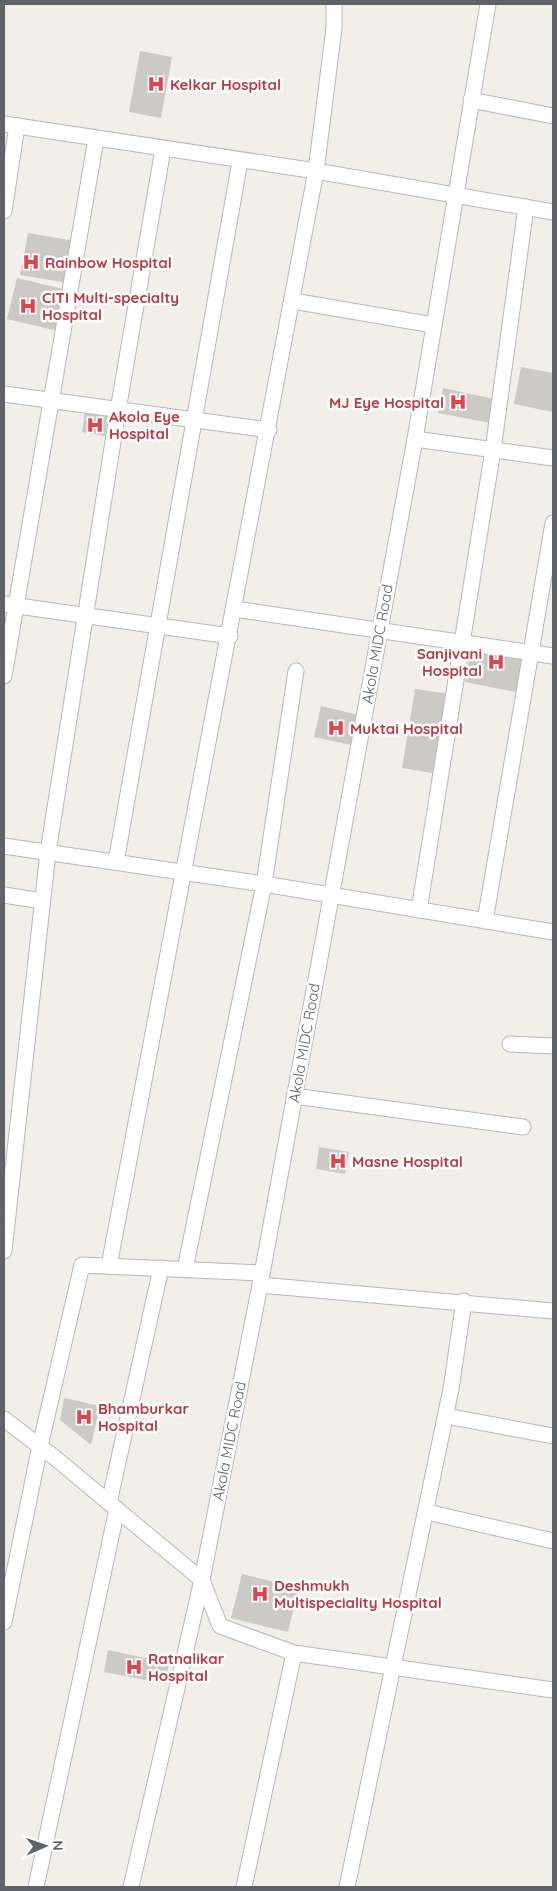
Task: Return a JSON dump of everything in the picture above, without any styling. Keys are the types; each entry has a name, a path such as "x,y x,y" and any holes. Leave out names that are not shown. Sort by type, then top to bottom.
{"street":[{"path":"109,1266 293,301 316,171 334,28 334,4"},
{"name":"Akola MIDC Road","path":"131,1887 202,1580 261,1279 415,439 454,194 488,4"},
{"path":"471,100 553,116"},
{"path":"4,211 10,125 316,171 553,212"},
{"path":"4,676 10,604 50,400 96,138"},
{"path":"4,1251 48,852 118,410 163,149"},
{"path":"116,862 240,161"},
{"path":"419,910 493,450 526,207"},
{"path":"293,301 433,325"},
{"path":"4,394 269,430"},
{"path":"415,439 553,458"},
{"path":"486,921 553,523"},
{"path":"10,604 230,636"},
{"path":"235,609 553,656"},
{"path":"185,1270 264,884 296,671"},
{"path":"4,846 264,884 553,932"},
{"path":"4,895 42,901"},
{"path":"510,1044 553,1046"},
{"path":"294,1096 523,1127"},
{"path":"4,1622 40,1446 82,1265 185,1270 553,1311"},
{"path":"36,1887 162,1268"},
{"path":"348,1887 427,1512 446,1416 464,1301"},
{"path":"446,1416 553,1436"},
{"path":"4,1419 40,1446 202,1580 220,1626 294,1653 553,1690"},
{"path":"427,1512 553,1541"},
{"path":"244,1887 294,1653"}],"building":[{"path":"140,51 172,57 161,118 129,112"},
{"path":"28,233 75,241 68,283 20,275"},
{"path":"17,278 67,290 58,331 7,319"},
{"path":"521,367 553,373 553,412 514,404"},
{"path":"443,388 494,399 490,423 438,413"},
{"path":"85,412 108,416 105,436 82,432"},
{"path":"471,649 527,660 520,693 465,682"},
{"path":"415,689 450,694 437,774 402,768"},
{"path":"321,706 358,715 351,745 314,737"},
{"path":"319,1147 349,1152 345,1174 316,1169"},
{"path":"64,1398 100,1406 91,1445 60,1420"},
{"path":"242,1574 299,1588 288,1632 231,1618"},
{"path":"108,1650 169,1663 165,1684 104,1672"}],"place":[{"name":"Kelkar Hospital","path":"156,84"},
{"name":"Rainbow Hospital","path":"31,262"},
{"name":"CITI Multi-specialty Hospital","path":"28,306"},
{"name":"MJ Eye Hospital","path":"458,402"},
{"name":"Akola Eye Hospital","path":"95,425"},
{"name":"Sanjivani Hospital","path":"496,662"},
{"name":"Muktai Hospital","path":"336,728"},
{"name":"Masne Hospital","path":"338,1161"},
{"name":"Bhamburkar Hospital","path":"84,1417"},
{"name":"Deshmukh Multispeciality Hospital","path":"260,1594"},
{"name":"Ratnalikar Hospital","path":"134,1667"}]}
